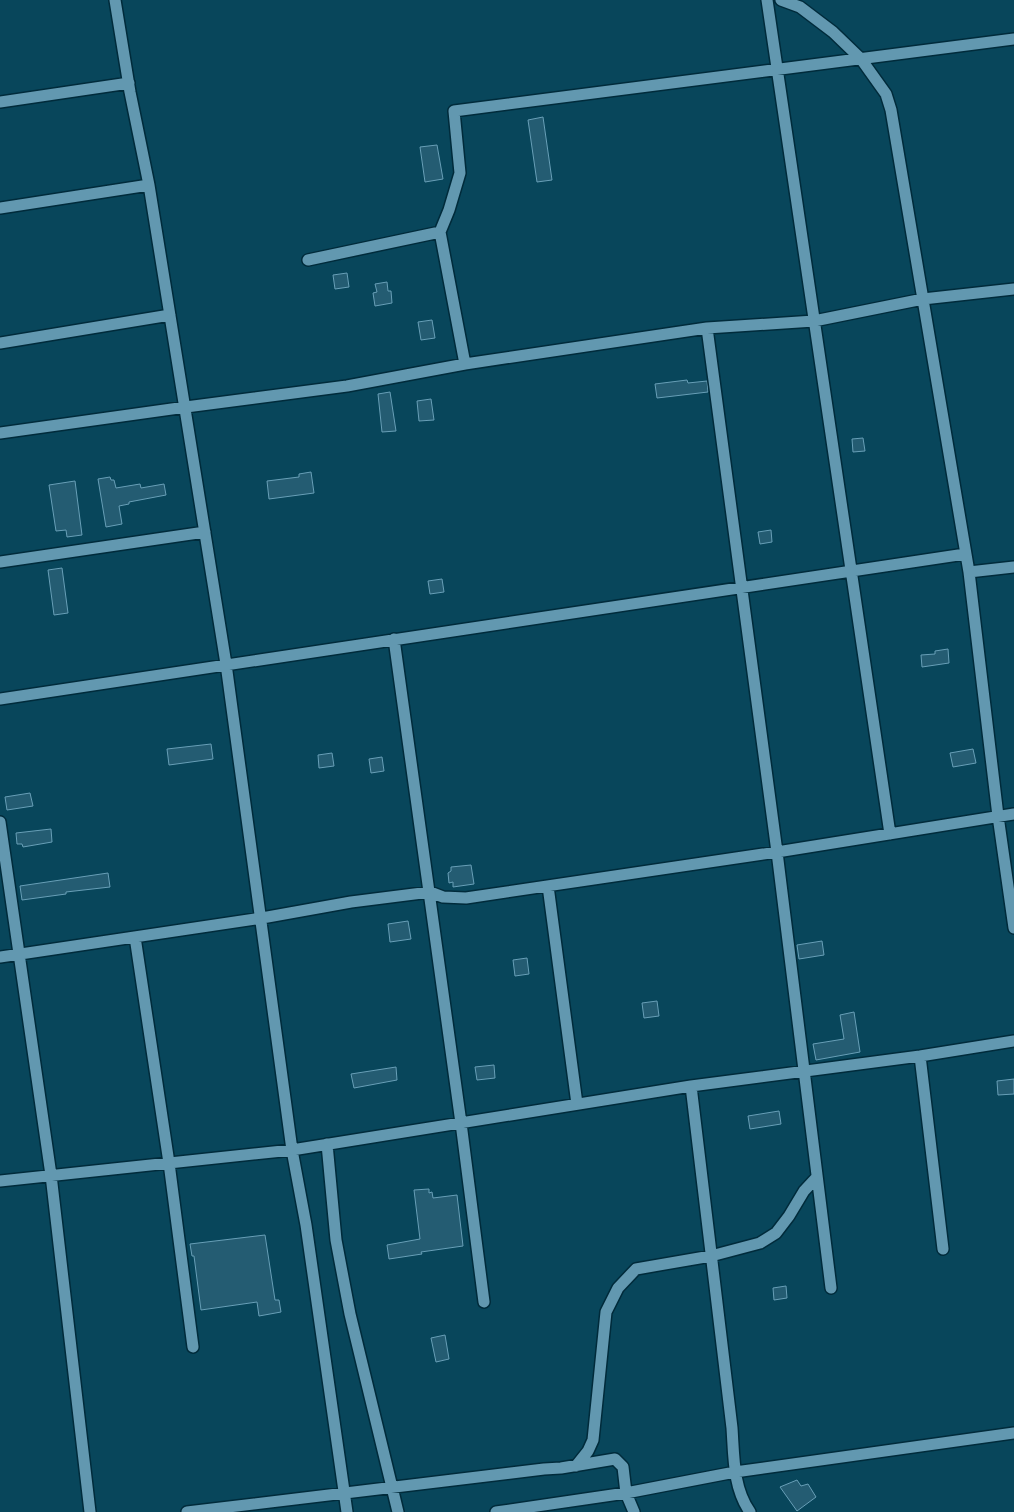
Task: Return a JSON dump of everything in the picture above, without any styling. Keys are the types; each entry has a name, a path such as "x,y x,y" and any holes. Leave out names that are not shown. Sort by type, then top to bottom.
{"street":[{"path":"115,0 149,185 226,664 292,1150 306,1225 347,1512"},
{"path":"767,0 890,834"},
{"path":"780,0 800,7 833,32 860,60 886,94 966,554 998,816 1014,928"},
{"path":"465,364 440,232 460,173 454,111 1014,39"},
{"path":"0,100 129,83"},
{"path":"0,208 149,185"},
{"path":"308,260 440,232"},
{"path":"0,433 347,386 465,364 707,328 814,321 923,299 1014,288"},
{"path":"0,343 170,315"},
{"path":"707,328 777,852 831,1288"},
{"path":"0,562 205,532"},
{"path":"0,699 966,554"},
{"path":"968,572 1014,567"},
{"path":"394,639 430,892 484,1302"},
{"path":"0,957 262,918 351,902 430,892 444,897 466,898 777,852 1014,814"},
{"path":"0,822 50,1175 90,1512"},
{"path":"548,886 577,1104"},
{"path":"135,937 169,1163 193,1347"},
{"path":"0,1181 292,1150 691,1086 920,1056 1014,1041"},
{"path":"920,1056 943,1249"},
{"path":"691,1086 732,1428 735,1472 743,1502 750,1512"},
{"path":"327,1144 336,1240 346,1295 398,1512"},
{"path":"576,1466 593,1440 606,1312 618,1288 636,1269 711,1256 760,1243 776,1233 804,1192 817,1177"},
{"path":"496,1512 626,1493 735,1472 1014,1433"},
{"path":"187,1512 576,1466 615,1459 623,1467 626,1493 634,1512"}],"building":[{"path":"543,117 552,180 537,182 528,120"},
{"path":"437,145 443,179 425,182 420,147"},
{"path":"347,273 349,287 335,289 333,275"},
{"path":"387,282 388,291 391,291 392,303 375,306 373,293 377,292 375,284"},
{"path":"432,320 435,338 421,340 418,322"},
{"path":"687,380 688,383 707,381 708,392 657,398 655,384"},
{"path":"390,392 396,431 382,432 378,394"},
{"path":"431,399 434,420 419,421 417,401"},
{"path":"863,438 865,451 853,452 852,439"},
{"path":"311,472 314,493 269,499 267,481 299,477 299,474"},
{"path":"110,477 111,480 114,480 116,488 140,484 141,488 164,484 166,495 129,502 129,504 119,506 122,524 106,527 98,479"},
{"path":"75,481 82,535 67,537 66,530 56,531 49,485"},
{"path":"771,530 772,542 760,544 758,532"},
{"path":"62,568 68,613 54,615 48,570"},
{"path":"442,579 444,592 430,594 428,581"},
{"path":"948,649 949,663 922,667 921,655 935,654 935,651"},
{"path":"211,744 213,759 169,765 167,749"},
{"path":"973,749 976,763 953,767 950,753"},
{"path":"332,753 334,766 319,768 318,755"},
{"path":"382,757 384,771 371,773 369,759"},
{"path":"30,793 33,806 7,810 5,797"},
{"path":"51,829 52,842 23,847 22,844 17,844 16,833"},
{"path":"471,865 474,884 453,887 453,882 449,883 448,873 451,871 451,867"},
{"path":"108,873 110,887 22,900 20,886"},
{"path":"408,921 411,939 390,942 388,924"},
{"path":"822,941 824,955 799,959 797,945"},
{"path":"527,958 529,974 515,976 513,960"},
{"path":"657,1001 659,1016 644,1018 642,1003"},
{"path":"854,1012 860,1052 816,1060 813,1044 844,1039 840,1015"},
{"path":"494,1065 495,1078 477,1080 475,1067"},
{"path":"396,1067 397,1080 354,1088 351,1074"},
{"path":"1014,1079 1014,1094 998,1095 997,1081"},
{"path":"779,1111 781,1124 750,1129 748,1116"},
{"path":"429,1189 429,1193 432,1192 433,1198 457,1195 463,1246 389,1259 387,1245 420,1239 414,1190"},
{"path":"265,1235 275,1300 279,1300 281,1312 259,1316 257,1302 201,1310 194,1256 192,1256 190,1244"},
{"path":"786,1286 787,1298 774,1300 773,1288"},
{"path":"445,1335 449,1359 436,1362 431,1338"},
{"path":"797,1480 801,1486 808,1484 816,1497 797,1511 780,1487"}]}
